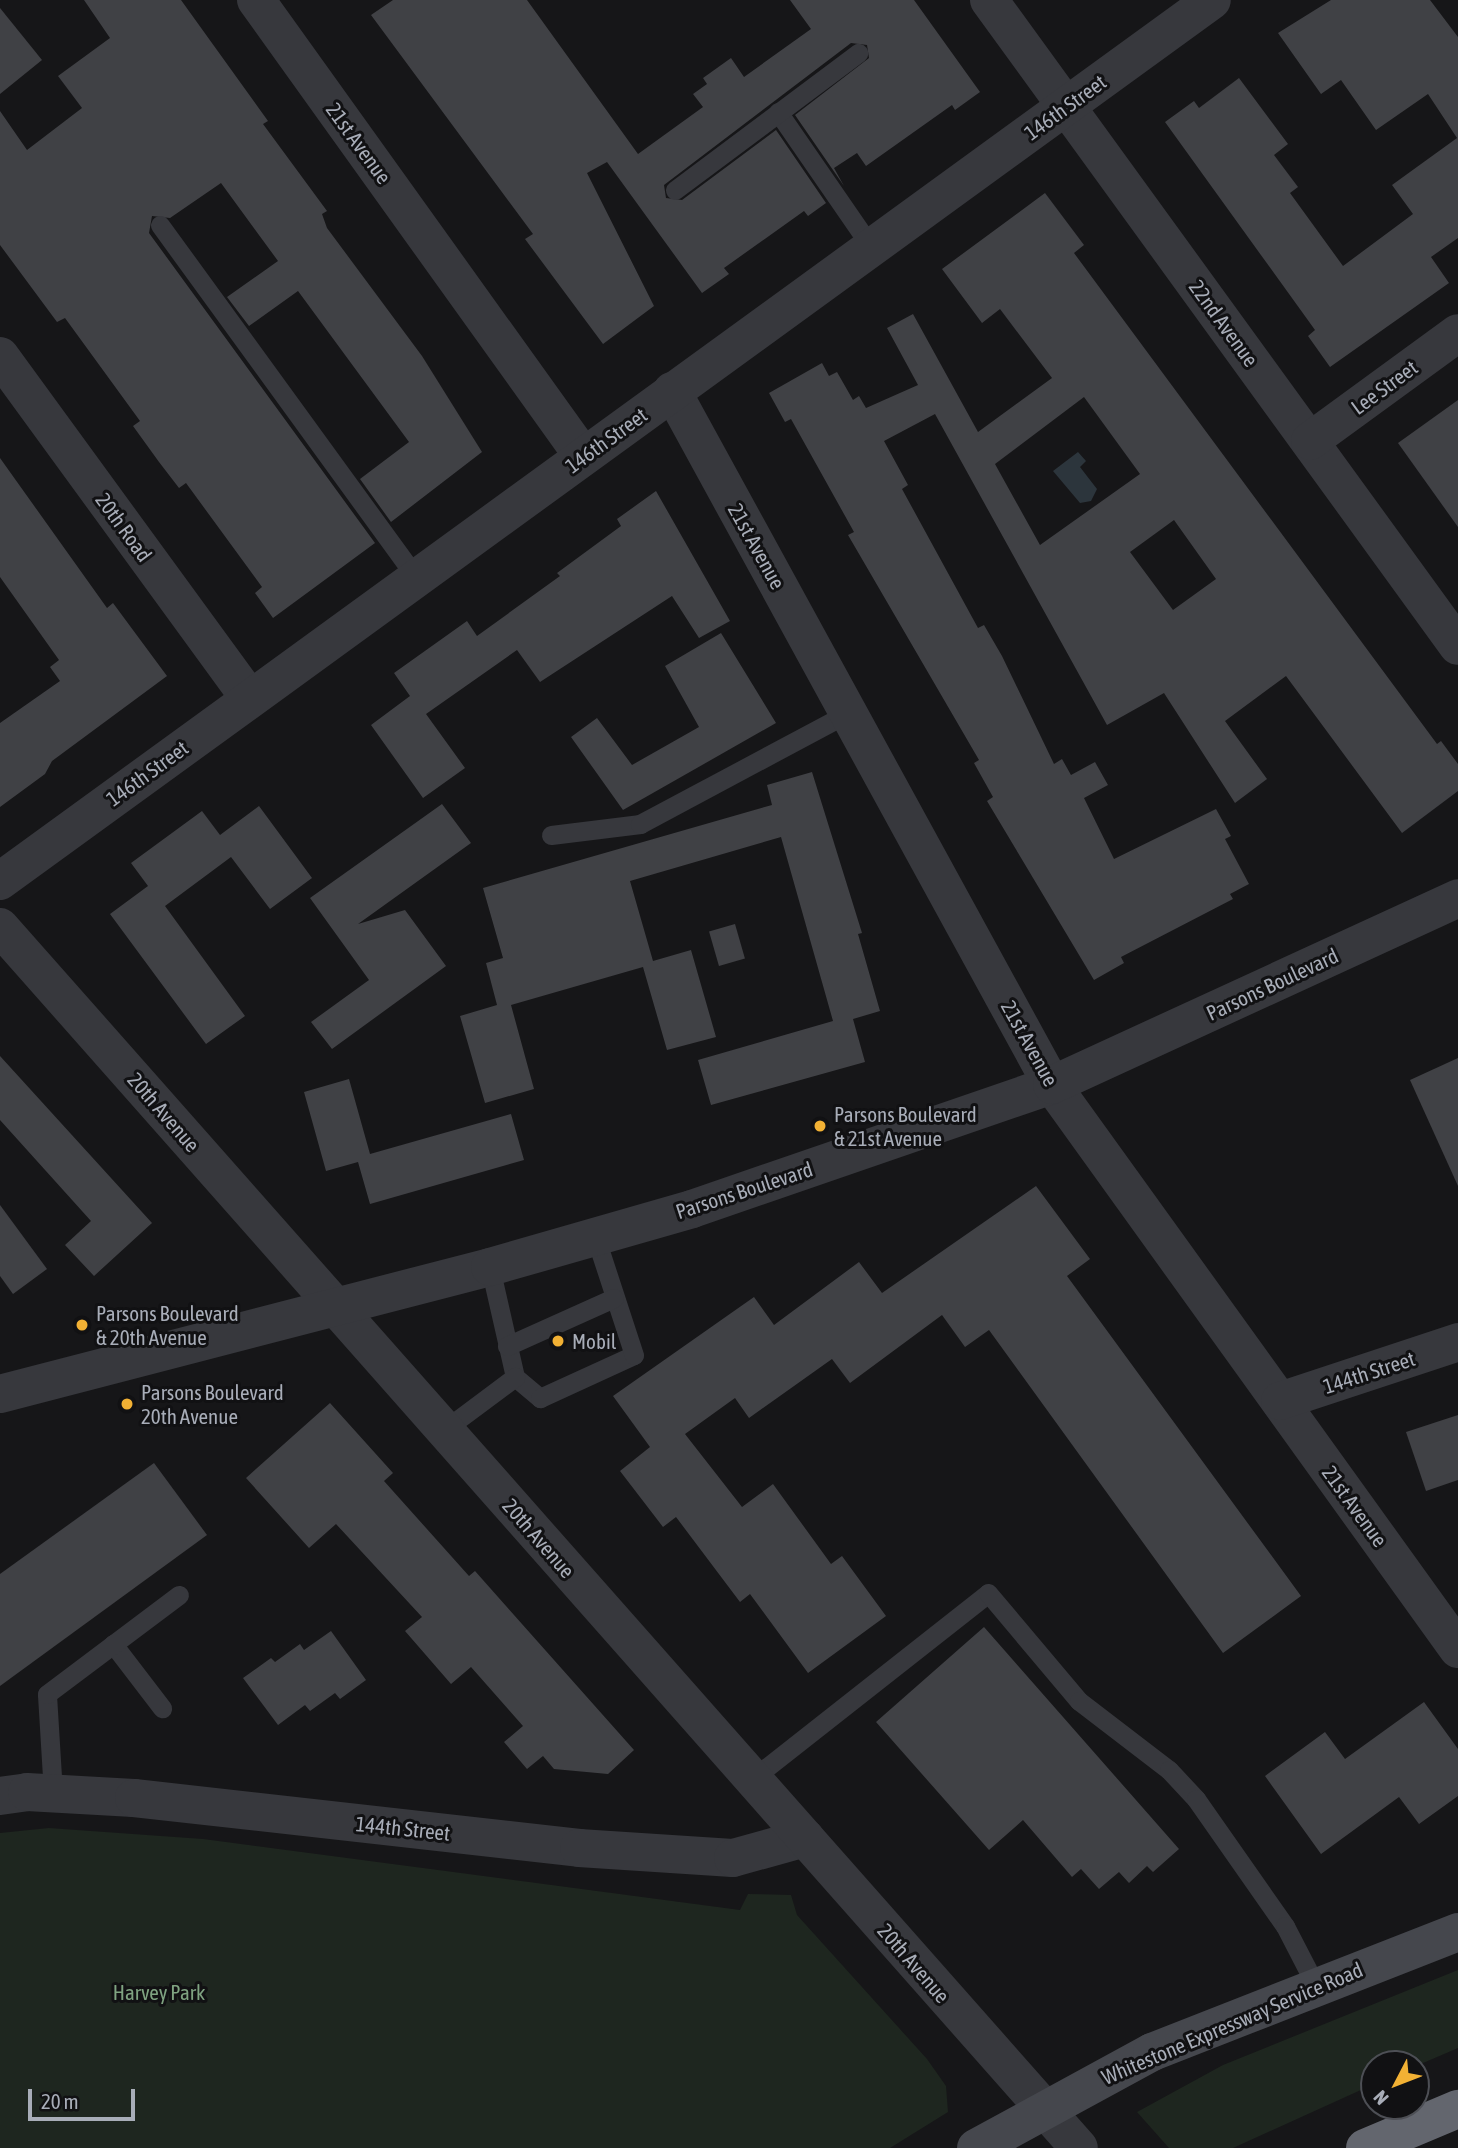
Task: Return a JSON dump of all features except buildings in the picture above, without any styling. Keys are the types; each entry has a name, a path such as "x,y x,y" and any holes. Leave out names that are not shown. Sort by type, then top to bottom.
{"highway":[{"path":"1365,2148 1458,2109"}],"main road":[{"name":"Whitestone Expressway Service Road","path":"976,2148 1043,2109 1152,2052 1458,1932"}],"street":[{"name":"21st Avenue","path":"256,0 583,456"},
{"name":"22nd Avenue","path":"989,0 1458,646"},
{"name":"146th Street","path":"0,881 248,698 1212,0"},
{"name":"Lee Street","path":"1310,441 1458,333"},
{"name":"20th Road","path":"0,356 248,698"},
{"name":"21st Avenue","path":"672,391 1052,1086 1458,1649"},
{"name":"Parsons Boulevard","path":"0,1394 490,1267 692,1209 1052,1086 1458,898"},
{"name":"20th Avenue","path":"0,927 1079,2148"},
{"name":"144th Street","path":"1280,1401 1458,1342"},
{"name":"144th Street","path":"0,1796 53,1793 733,1858 805,1839"}],"lane":[{"path":"675,190 858,53"},
{"path":"778,112 871,247"},
{"path":"160,225 416,577"},
{"path":"551,835 640,824 848,713"},
{"path":"490,1267 514,1377 540,1398 634,1354 595,1236"},
{"path":"507,1346 614,1298"},
{"path":"444,1430 514,1377"},
{"path":"752,1779 988,1593 1079,1701 1161,1763 1196,1799 1285,1926 1316,1986"},
{"path":"53,1793 47,1694 179,1595"},
{"path":"113,1644 162,1708"}],"green space":[{"name":"Harvey Park","path":"49,1828 203,1839 740,1910 748,1894 791,1895 797,1915 927,2059 946,2086 948,2112 890,2148 0,2148 0,1833"},
{"path":"1458,1970 1458,2048 1430,2060 1430,2050 1360,2050 1360,2090 1233,2148 1169,2148 1137,2112 1223,2065"}],"shaded area":[{"path":"1078,452 1086,461 1080,467 1097,489 1091,501 1080,503 1053,471"}],"place":[{"name":"Parsons Boulevard & 21st Avenue","path":"820,1126"},
{"name":"Parsons Boulevard & 20th Avenue","path":"82,1325"},
{"name":"Mobil","path":"558,1341"},
{"name":"Parsons Boulevard 20th Avenue","path":"127,1404"}]}
